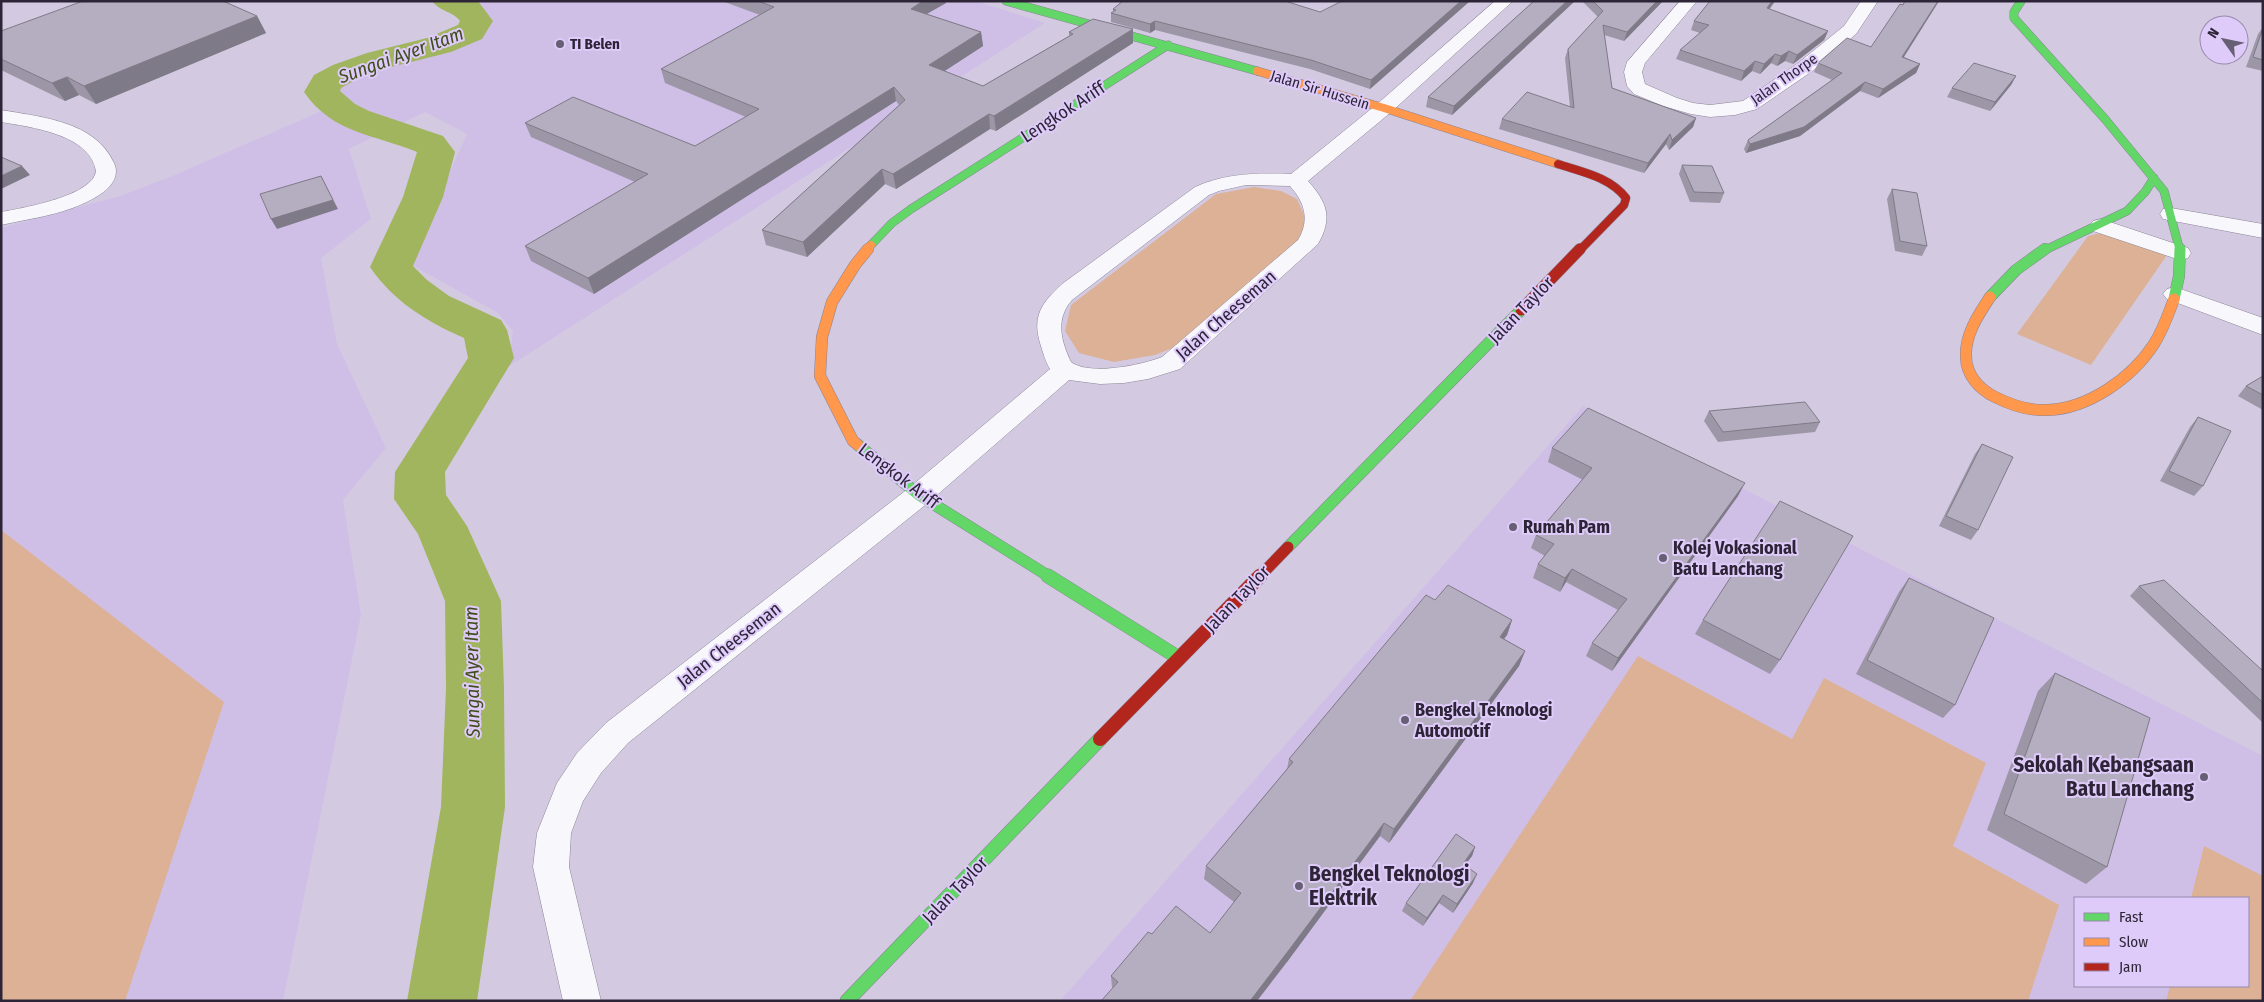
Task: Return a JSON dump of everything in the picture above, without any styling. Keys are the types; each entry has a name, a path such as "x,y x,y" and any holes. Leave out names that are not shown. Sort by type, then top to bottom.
{"street":[{"name":"Jalan Sir Hussein","path":"1006,1 1168,45 1383,109 1609,182 1622,190 1626,198"},
{"path":"1065,370 1059,362 1048,330 1048,315 1055,304 1070,289 1202,191 1213,186 1246,179 1296,180 1383,109 1505,1"},
{"name":"Jalan Thorpe","path":"1690,1 1636,62 1632,72 1636,86 1641,90 1670,102 1710,111 1735,109 1750,105 1804,68 1850,30 1870,1"},
{"path":"2021,1 2014,12 2014,18 2111,125 2154,178 2167,197 2180,253 2172,309 2144,359 2118,381 2092,398 2068,407 2047,411 2028,410 2004,402 1985,392 1972,380 1964,357 1967,341 1985,303 2006,277 2034,256 2070,236 2101,226 2128,213 2140,204 2154,178"},
{"name":"Lengkok Ariff","path":"1168,45 892,223 875,239 855,265 832,302 822,337 820,376 853,441 918,495 1179,658"},
{"path":"1,116 65,130 86,140 98,153 107,169 106,177 101,184 85,194 1,219"},
{"name":"Jalan Cheeseman","path":"582,1001 551,868 554,832 569,794 589,762 617,734 918,495 1065,370 1085,375 1122,375 1160,368 1177,358 1306,244 1314,234 1318,222 1314,208 1306,191 1296,180"},
{"name":"Jalan Taylor","path":"847,1001 1179,658 1624,205 1626,198"},
{"path":"2171,214 2263,231"},
{"path":"2101,226 2180,253"},
{"path":"2175,294 2263,327"}],"shaded area":[{"path":"472,1 976,1 1045,23 508,367 513,331 498,313 412,265 418,241 467,134 425,112 349,149 371,219 321,258 337,344 386,448 343,500 361,615 283,1001 1,1001 1,228 120,196 170,177 333,106 347,99 339,91 339,85 351,77 473,38 491,21 479,4"},
{"path":"1254,187 1281,191 1297,199 1308,224 1301,238 1175,347 1155,355 1114,362 1079,353 1065,331 1071,305 1216,194"},
{"path":"2106,232 2167,255 2091,365 2017,334 2088,236"},
{"name":"Kolej Vokasional Batu Lanchang","path":"1583,406 2263,756 2263,1001 1060,1001"},
{"path":"1,530 224,702 125,1001 1,1001"},
{"path":"1638,656 1792,739 1824,678 1986,763 1953,846 2059,905 2028,1001 1410,1001"},
{"path":"2204,846 2263,876 2263,1001 2166,1001 2170,987 2249,987 2249,897 2191,897"}],"building":[{"path":"83,1 223,1 257,16 84,86 67,77 52,83 1,59 1,31"},
{"path":"758,1 923,1 911,9 981,32 929,65 983,86 1073,34 1069,32 1093,19 1133,29 994,116 989,114 893,174 882,169 803,242 762,230 905,100 894,87 588,278 525,246 648,174 525,123 573,97 695,146 759,109 661,69 774,7"},
{"path":"1123,1 1285,1 1320,12 1342,1 1461,1 1371,80 1311,60 1155,21 1150,24 1111,13"},
{"path":"1534,1 1567,1 1454,106 1428,97"},
{"path":"1593,1 1657,1 1627,32 1603,25 1612,88 1696,118 1672,140 1670,134 1648,163 1502,119 1527,92 1574,108 1568,49 1603,11"},
{"path":"1710,1 1772,1 1767,8 1828,31 1797,55 1789,51 1781,56 1775,54 1764,64 1755,61 1744,71 1680,50 1709,25 1694,21"},
{"path":"1905,1 1938,1 1902,57 1920,64 1883,89 1865,82 1804,127 1750,144 1748,140 1842,73 1818,63 1847,38 1871,47 1900,4 1903,5"},
{"path":"2263,28 2263,60 2253,57"},
{"path":"1974,63 2016,76 1995,102 1952,88"},
{"path":"1,157 22,166 1,176"},
{"path":"1682,165 1712,166 1724,193 1694,192"},
{"path":"321,176 333,200 271,219 260,194"},
{"path":"1892,189 1917,193 1927,246 1900,241"},
{"path":"2263,376 2263,395 2246,386"},
{"path":"1805,402 1820,422 1723,432 1709,411"},
{"path":"1588,408 1745,483 1618,658 1592,643 1627,599 1572,569 1565,578 1538,564 1554,544 1536,535 1592,468 1552,448"},
{"path":"2198,417 2231,431 2203,486 2169,471"},
{"path":"1982,444 2013,457 1978,530 1946,516"},
{"path":"1780,501 1853,536 1780,660 1703,620"},
{"path":"1909,578 1994,618 1955,705 1867,660"},
{"path":"2164,580 2263,671 2263,703 2139,586"},
{"path":"1448,585 1512,620 1500,637 1525,651 1394,829 1384,823 1250,1001 1101,1001 1118,982 1111,976 1148,932 1152,934 1176,906 1210,933 1241,893 1206,866 1293,762 1289,759 1426,595 1435,600"},
{"path":"2055,673 2150,718 2107,867 2004,814"},
{"path":"1456,834 1475,847 1463,864 1477,874 1457,904 1443,895 1427,918 1406,903"}],"waterway":[{"name":"Sungai Ayer Itam","path":"442,1001 473,807 475,688 473,601 441,526 420,499 420,472 491,358 485,330 445,312 422,298 391,267 423,197 436,152 430,144 356,119 331,103 322,92 326,82 345,72 379,60 439,45 470,32 477,21 467,8 448,1"}],"traffic: fast":[{"path":"1006,1 1257,71"},
{"path":"2021,1 2014,12 2014,18 2105,119 2164,191 2180,250 2179,276 2174,299"},
{"path":"871,245 892,223 911,209 1168,45"},
{"path":"1990,297 2006,278 2036,255 2058,242 2108,222 2127,211 2136,203 2154,178"},
{"path":"1288,547 1521,310"},
{"path":"858,445 919,495 1179,658"},
{"path":"847,1001 1100,739"}],"traffic: slow":[{"path":"1257,71 1384,108 1558,164"},
{"path":"858,445 853,441 820,376 822,337 832,302 855,265 871,245"},
{"path":"1990,297 1972,327 1967,342 1968,370 1975,382 1987,393 2011,404 2041,410 2053,410 2079,403 2091,398 2126,376 2154,344 2174,299"}],"traffic: jam":[{"path":"1521,310 1624,205 1626,198 1605,180 1558,164"},
{"path":"1100,739 1288,547"}],"place":[{"name":"TI Belen","path":"560,44"},
{"name":"Rumah Pam","path":"1513,527"},
{"name":"Kolej Vokasional Batu Lanchang","path":"1663,558"},
{"name":"Bengkel Teknologi Automotif","path":"1405,720"},
{"name":"Sekolah Kebangsaan Batu Lanchang","path":"2204,777"},
{"name":"Bengkel Teknologi Elektrik","path":"1299,886"}]}
